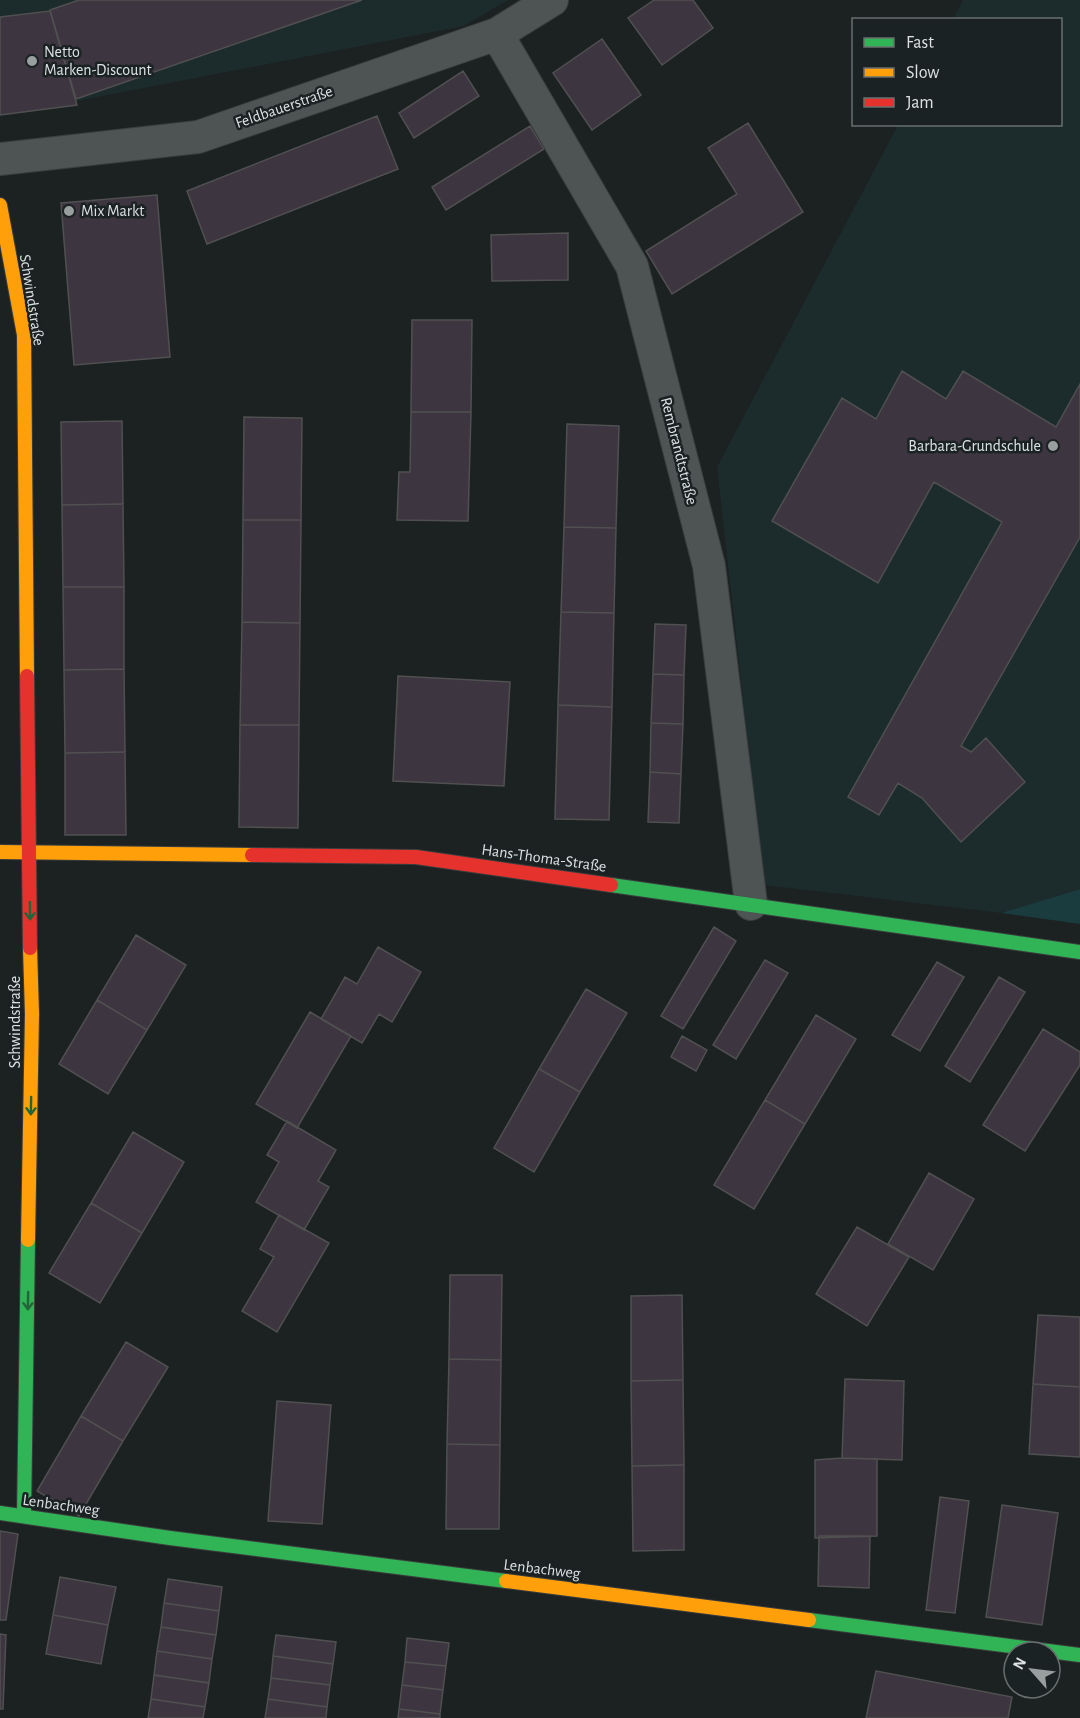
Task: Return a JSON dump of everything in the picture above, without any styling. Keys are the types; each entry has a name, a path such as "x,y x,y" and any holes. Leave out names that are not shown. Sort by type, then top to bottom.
{"street":[{"name":"Feldbauerstraße","path":"0,159 198,137 497,34 552,0"},
{"name":"Rembrandtstraße","path":"497,34 632,266 709,566 751,904"},
{"name":"Schwindstraße","path":"0,205 24,335 28,853 32,1014 24,1516"},
{"name":"Hans-Thoma-Straße","path":"0,852 416,857 1080,952"},
{"name":"Lenbachweg","path":"0,1513 194,1541 1080,1655"}],"shaded area":[{"path":"0,0 508,0 464,26 0,116"},
{"path":"963,0 1080,0 1080,889 1001,913 764,885 717,467 897,126 1062,126 1062,18 954,18"},
{"path":"1080,889 1080,924 1001,913"}],"building":[{"path":"79,0 362,0 76,99 50,10"},
{"path":"654,0 693,0 713,28 662,65 628,18"},
{"name":"Netto Marken-Discount","path":"50,11 77,105 0,115 0,17"},
{"path":"602,39 641,95 592,130 553,73"},
{"path":"463,71 479,96 414,138 399,113"},
{"path":"377,116 398,169 207,244 187,191"},
{"path":"748,123 803,212 672,294 646,251 737,194 708,148"},
{"path":"530,126 544,149 446,210 432,187"},
{"path":"157,195 170,357 74,365 61,203"},
{"path":"568,233 568,280 492,281 491,235"},
{"path":"412,320 472,320 471,412 411,412"},
{"name":"Barbara-Grundschule","path":"902,371 946,399 963,371 1056,427 1080,384 1080,537 961,746 971,752 986,738 1025,782 961,842 922,798 898,783 879,815 848,797 1002,522 934,482 878,583 772,521 842,398 876,419"},
{"path":"411,412 471,412 468,521 397,520 399,472 410,472"},
{"path":"244,417 302,418 301,520 243,520"},
{"path":"122,421 123,504 62,505 61,422"},
{"path":"567,424 619,426 616,528 564,527"},
{"path":"123,504 124,587 63,587 62,505"},
{"path":"243,520 301,520 300,623 242,622"},
{"path":"564,527 616,528 614,613 561,612"},
{"path":"63,587 124,587 124,669 64,670"},
{"path":"561,612 614,613 612,707 558,705"},
{"path":"242,622 300,623 299,725 240,725"},
{"path":"655,624 686,625 684,675 653,674"},
{"path":"124,669 125,752 65,753 64,670"},
{"path":"653,674 684,675 683,724 651,723"},
{"path":"398,676 510,682 504,786 393,781"},
{"path":"558,705 612,707 609,820 555,819"},
{"path":"651,723 683,724 681,774 650,772"},
{"path":"240,725 299,725 298,828 239,827"},
{"path":"125,752 126,835 65,835 65,753"},
{"path":"650,772 681,774 679,823 648,822"},
{"path":"714,927 736,941 683,1029 661,1016"},
{"path":"136,935 186,965 147,1030 97,1000"},
{"path":"378,947 421,972 392,1022 379,1014 362,1043 321,1019 345,977 357,984"},
{"path":"765,960 788,973 736,1059 713,1045"},
{"path":"937,962 964,977 920,1051 892,1035"},
{"path":"999,977 1025,992 970,1082 945,1066"},
{"path":"586,989 627,1013 580,1092 539,1069"},
{"path":"97,1000 147,1030 108,1094 59,1064"},
{"path":"310,1012 351,1036 297,1128 256,1104"},
{"path":"816,1015 856,1039 805,1124 765,1100"},
{"path":"1043,1029 1080,1052 1080,1065 1025,1151 983,1125"},
{"path":"682,1036 707,1050 696,1071 671,1057"},
{"path":"539,1069 580,1092 534,1172 494,1148"},
{"path":"765,1100 805,1124 754,1209 714,1185"},
{"path":"287,1121 336,1150 318,1181 329,1187 304,1230 256,1202 279,1162 267,1155"},
{"path":"133,1132 184,1162 142,1233 91,1203"},
{"path":"929,1173 974,1199 933,1270 888,1244"},
{"path":"91,1203 142,1233 100,1303 49,1273"},
{"path":"279,1215 329,1243 277,1332 242,1311 274,1257 260,1249"},
{"path":"857,1227 909,1257 867,1326 816,1294"},
{"path":"450,1275 502,1275 501,1360 449,1359"},
{"path":"682,1295 683,1380 631,1381 631,1296"},
{"path":"1038,1315 1080,1317 1080,1387 1033,1384"},
{"path":"126,1342 168,1367 123,1441 81,1416"},
{"path":"449,1359 501,1360 500,1445 447,1444"},
{"path":"845,1379 904,1381 902,1460 842,1458"},
{"path":"683,1380 684,1465 632,1466 631,1381"},
{"path":"1033,1384 1080,1387 1080,1457 1029,1454"},
{"path":"277,1401 331,1405 322,1524 268,1521"},
{"path":"81,1416 123,1441 79,1516 37,1491"},
{"path":"447,1444 500,1445 499,1529 446,1529"},
{"path":"877,1459 877,1536 815,1538 815,1460"},
{"path":"684,1465 684,1550 633,1551 632,1466"},
{"path":"940,1497 969,1501 955,1613 926,1610"},
{"path":"1002,1505 1058,1513 1042,1625 986,1617"},
{"path":"0,1531 18,1534 6,1620 0,1620"},
{"path":"819,1536 870,1536 869,1588 818,1586"},
{"path":"60,1577 116,1587 108,1625 53,1615"},
{"path":"168,1579 222,1587 219,1611 164,1603"},
{"path":"164,1603 219,1611 216,1635 161,1627"},
{"path":"53,1615 108,1625 101,1664 46,1654"},
{"path":"161,1627 216,1635 212,1659 157,1651"},
{"path":"0,1634 6,1635 3,1709 0,1709"},
{"path":"276,1635 336,1642 333,1664 273,1656"},
{"path":"407,1638 449,1643 446,1666 405,1662"},
{"path":"157,1651 212,1659 209,1683 154,1675"},
{"path":"273,1656 333,1664 330,1685 271,1678"},
{"path":"405,1662 446,1666 443,1690 402,1685"},
{"path":"876,1671 1002,1695 1002,1700 1011,1700 1008,1718 866,1718"},
{"path":"154,1675 209,1683 205,1707 151,1699"},
{"path":"271,1678 330,1685 327,1707 268,1699"},
{"path":"402,1685 443,1690 440,1714 399,1709"},
{"path":"151,1699 205,1707 203,1718 148,1718"},
{"path":"268,1699 327,1707 326,1718 265,1718"},
{"path":"399,1709 440,1714 440,1718 398,1718"}],"traffic: fast":[{"path":"611,885 1080,952"},
{"path":"24,1516 28,1240"},
{"path":"0,1513 170,1538 506,1581"},
{"path":"809,1620 1080,1655"}],"traffic: slow":[{"path":"0,205 24,335 27,676"},
{"path":"0,852 252,855"},
{"path":"28,1240 32,1014 30,948"},
{"path":"506,1581 809,1620"}],"traffic: jam":[{"path":"27,676 30,948"},
{"path":"252,855 416,857 611,885"}],"place":[{"name":"Netto Marken-Discount","path":"32,61"},
{"name":"Mix Markt","path":"69,211"},
{"name":"Barbara-Grundschule","path":"1053,446"}]}
